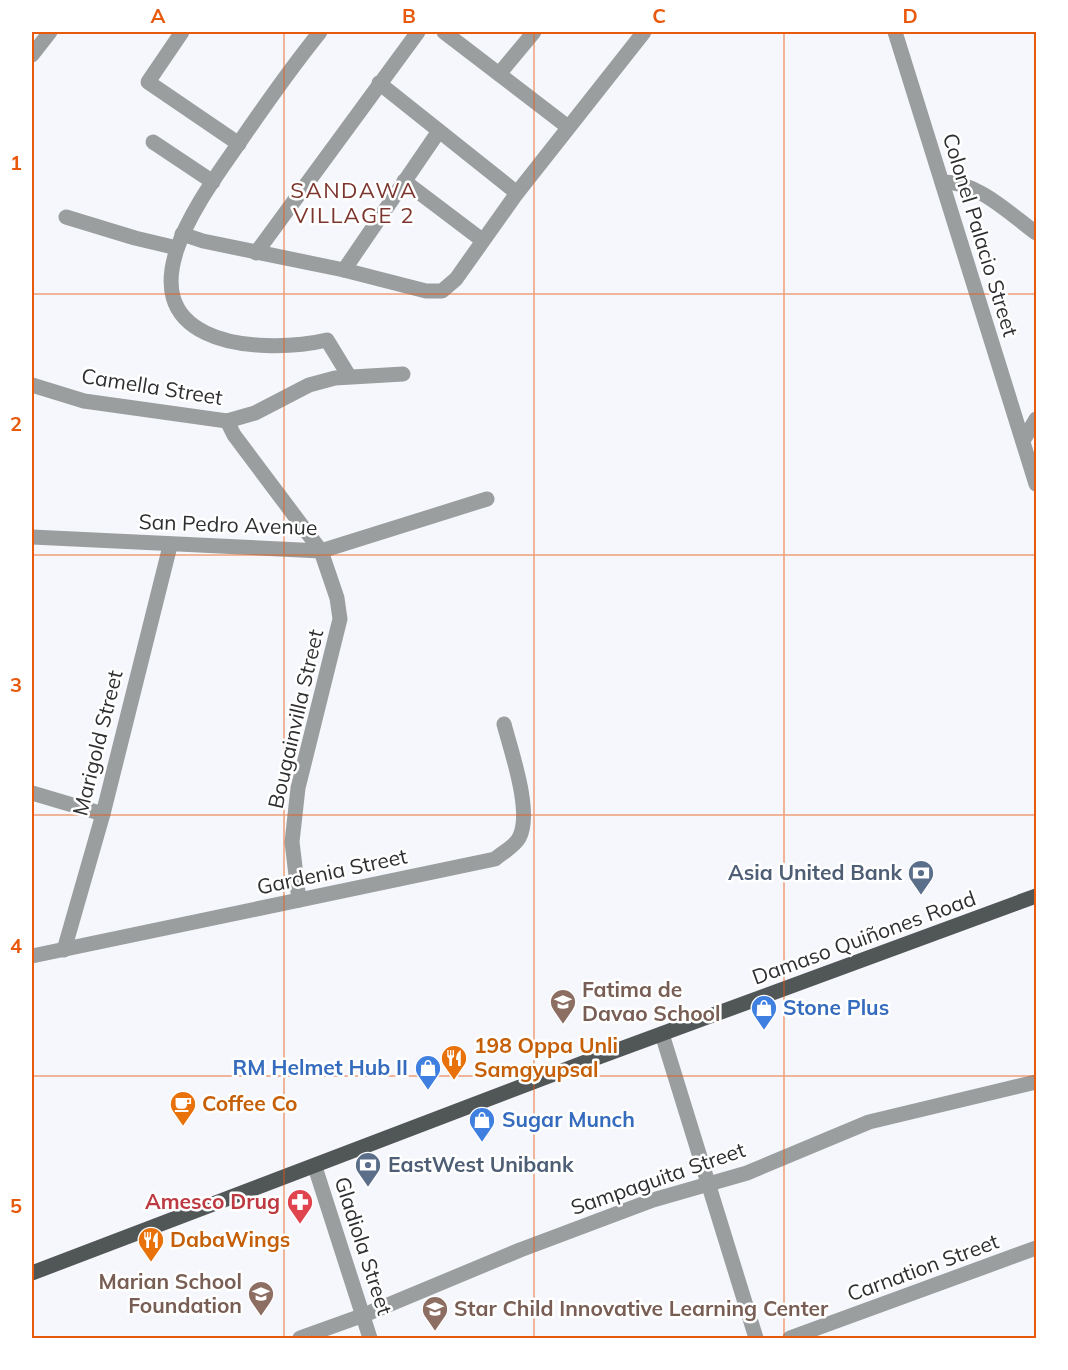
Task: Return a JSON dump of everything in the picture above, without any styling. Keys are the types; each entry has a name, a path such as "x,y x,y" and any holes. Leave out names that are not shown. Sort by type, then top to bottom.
{"main road":[{"name":"Damaso Quiñones Road","path":"32,1274 662,1034 1036,896"}],"street":[{"path":"32,55 50,32"},
{"path":"182,32 148,82 239,144"},
{"path":"318,32 213,182 180,241 171,283 179,311 190,325 216,338 236,343 306,345 327,340 349,376"},
{"path":"256,253 418,32"},
{"path":"444,32 568,127"},
{"path":"499,74 534,32"},
{"path":"66,218 135,238 180,241 256,253 344,270 426,291 442,291 456,279 517,193 644,32"},
{"name":"Colonel Palacio Street","path":"895,32 1036,484"},
{"path":"379,83 517,193"},
{"path":"344,270 439,131"},
{"path":"153,142 213,182"},
{"path":"404,181 482,240"},
{"path":"942,182 962,184 973,188 1036,233"},
{"name":"Camella Street","path":"32,385 84,400 227,421 255,413 309,385 349,376 403,374"},
{"path":"1023,441 1036,419"},
{"name":"Bougainvilla Street","path":"227,421 234,435 321,551 337,598 340,619 298,788 292,842 299,900"},
{"name":"San Pedro Avenue","path":"32,537 170,546 321,551 487,499"},
{"name":"Marigold Street","path":"64,950 103,814 170,546"},
{"name":"Gardenia Street","path":"32,956 495,860 519,838 524,818 519,785 504,724"},
{"path":"32,793 103,814"},
{"path":"662,1034 756,1338"},
{"name":"Sampaguita Street","path":"300,1338 364,1316 520,1250 653,1200 747,1173 869,1122 1036,1082"},
{"name":"Gladiola Street","path":"315,1167 370,1338"},
{"name":"Carnation Street","path":"790,1338 1036,1248"}],"place":[{"name":"Asia United Bank","path":"921,896"},
{"name":"Fatima de Davao School","path":"563,1025"},
{"name":"Stone Plus","path":"764,1031"},
{"name":"198 Oppa Unli Samgyupsal","path":"454,1081"},
{"name":"RM Helmet Hub II","path":"428,1091"},
{"name":"Coffee Co","path":"183,1127"},
{"name":"Sugar Munch","path":"482,1143"},
{"name":"EastWest Unibank","path":"368,1188"},
{"name":"Amesco Drug","path":"300,1225"},
{"name":"DabaWings","path":"151,1263"},
{"name":"Marian School Foundation","path":"261,1317"},
{"name":"Star Child Innovative Learning Center","path":"435,1332"}],"district":[{"name":"SANDAWA VILLAGE 2","path":"354,202"}]}
